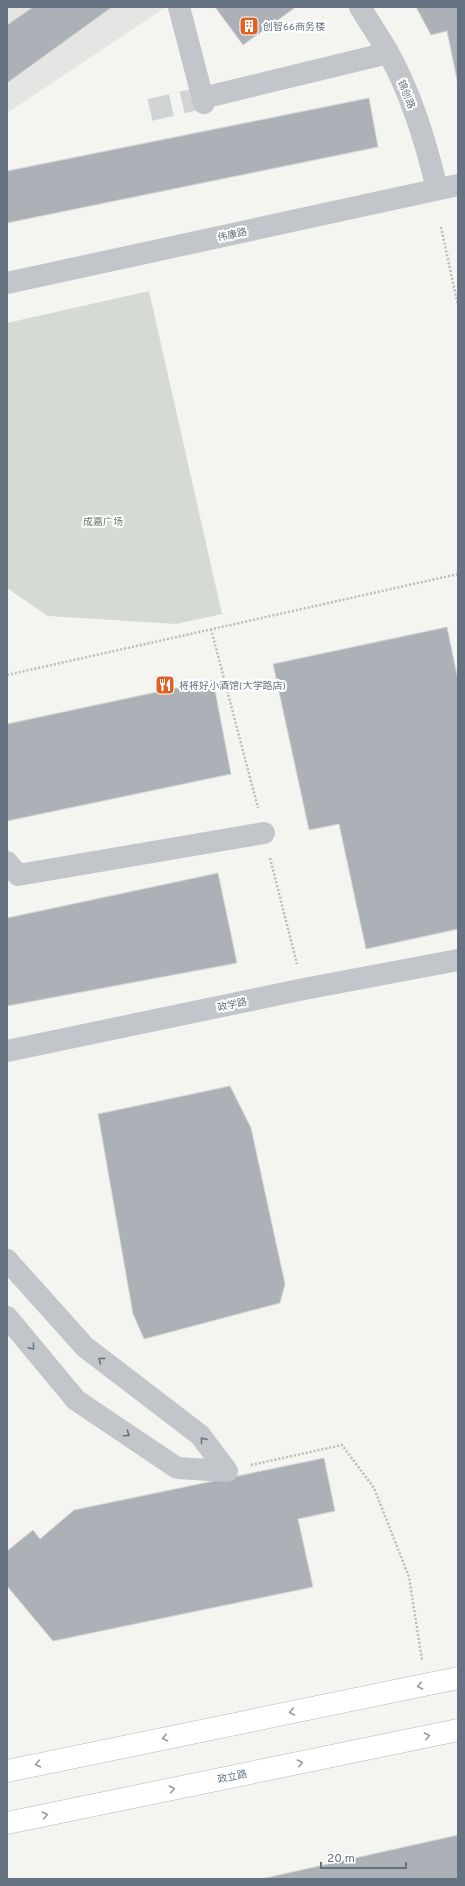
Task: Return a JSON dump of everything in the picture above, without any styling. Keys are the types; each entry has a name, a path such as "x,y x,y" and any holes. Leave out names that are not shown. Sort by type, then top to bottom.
{"main road":[{"path":"7,1771 458,1678"},
{"name":"政立路","path":"7,1823 458,1730"}],"street":[{"path":"179,7 209,99 388,53"},
{"name":"锦创路","path":"360,7 388,53 407,91 428,152 437,189"},
{"name":"伟康路","path":"7,283 458,185"},
{"path":"7,862 18,874 264,833"},
{"name":"政学路","path":"7,1051 304,989 458,960"},
{"path":"7,1260 85,1347 200,1435 227,1471"},
{"path":"7,1317 76,1400 177,1468 227,1471"}],"path":[{"path":"441,228 458,306"},
{"path":"7,675 458,574"},
{"path":"227,1471 342,1445 374,1488 409,1577 426,1685"}],"shaded area":[{"path":"7,7 166,7 7,113"}],"green space":[{"name":"成嘉广场","path":"149,291 222,614 176,624 48,616 7,588 7,323"}],"building":[{"path":"33,7 112,7 7,83 7,25"},
{"name":"创智66商务楼","path":"215,7 296,7 243,45"},
{"path":"416,7 458,7 458,85 447,31 431,35"},
{"path":"369,98 378,147 7,223 7,171"},
{"path":"447,627 458,680 458,929 366,949 339,824 309,830 273,664"},
{"path":"213,680 231,774 7,821 7,724"},
{"path":"218,873 237,963 7,1006 7,918"},
{"path":"230,1086 251,1128 285,1284 280,1303 144,1339 133,1314 98,1114"},
{"path":"324,1458 335,1511 298,1519 313,1587 53,1641 7,1586 7,1551 33,1530 40,1539 74,1510"},
{"path":"458,1835 458,1879 261,1879"}],"tunnel":[{"path":"150,110 215,95"}],"place":[{"name":"创智66商务楼","path":"249,26"},
{"name":"将将好小酒馆(大学路店)","path":"165,685"}]}
